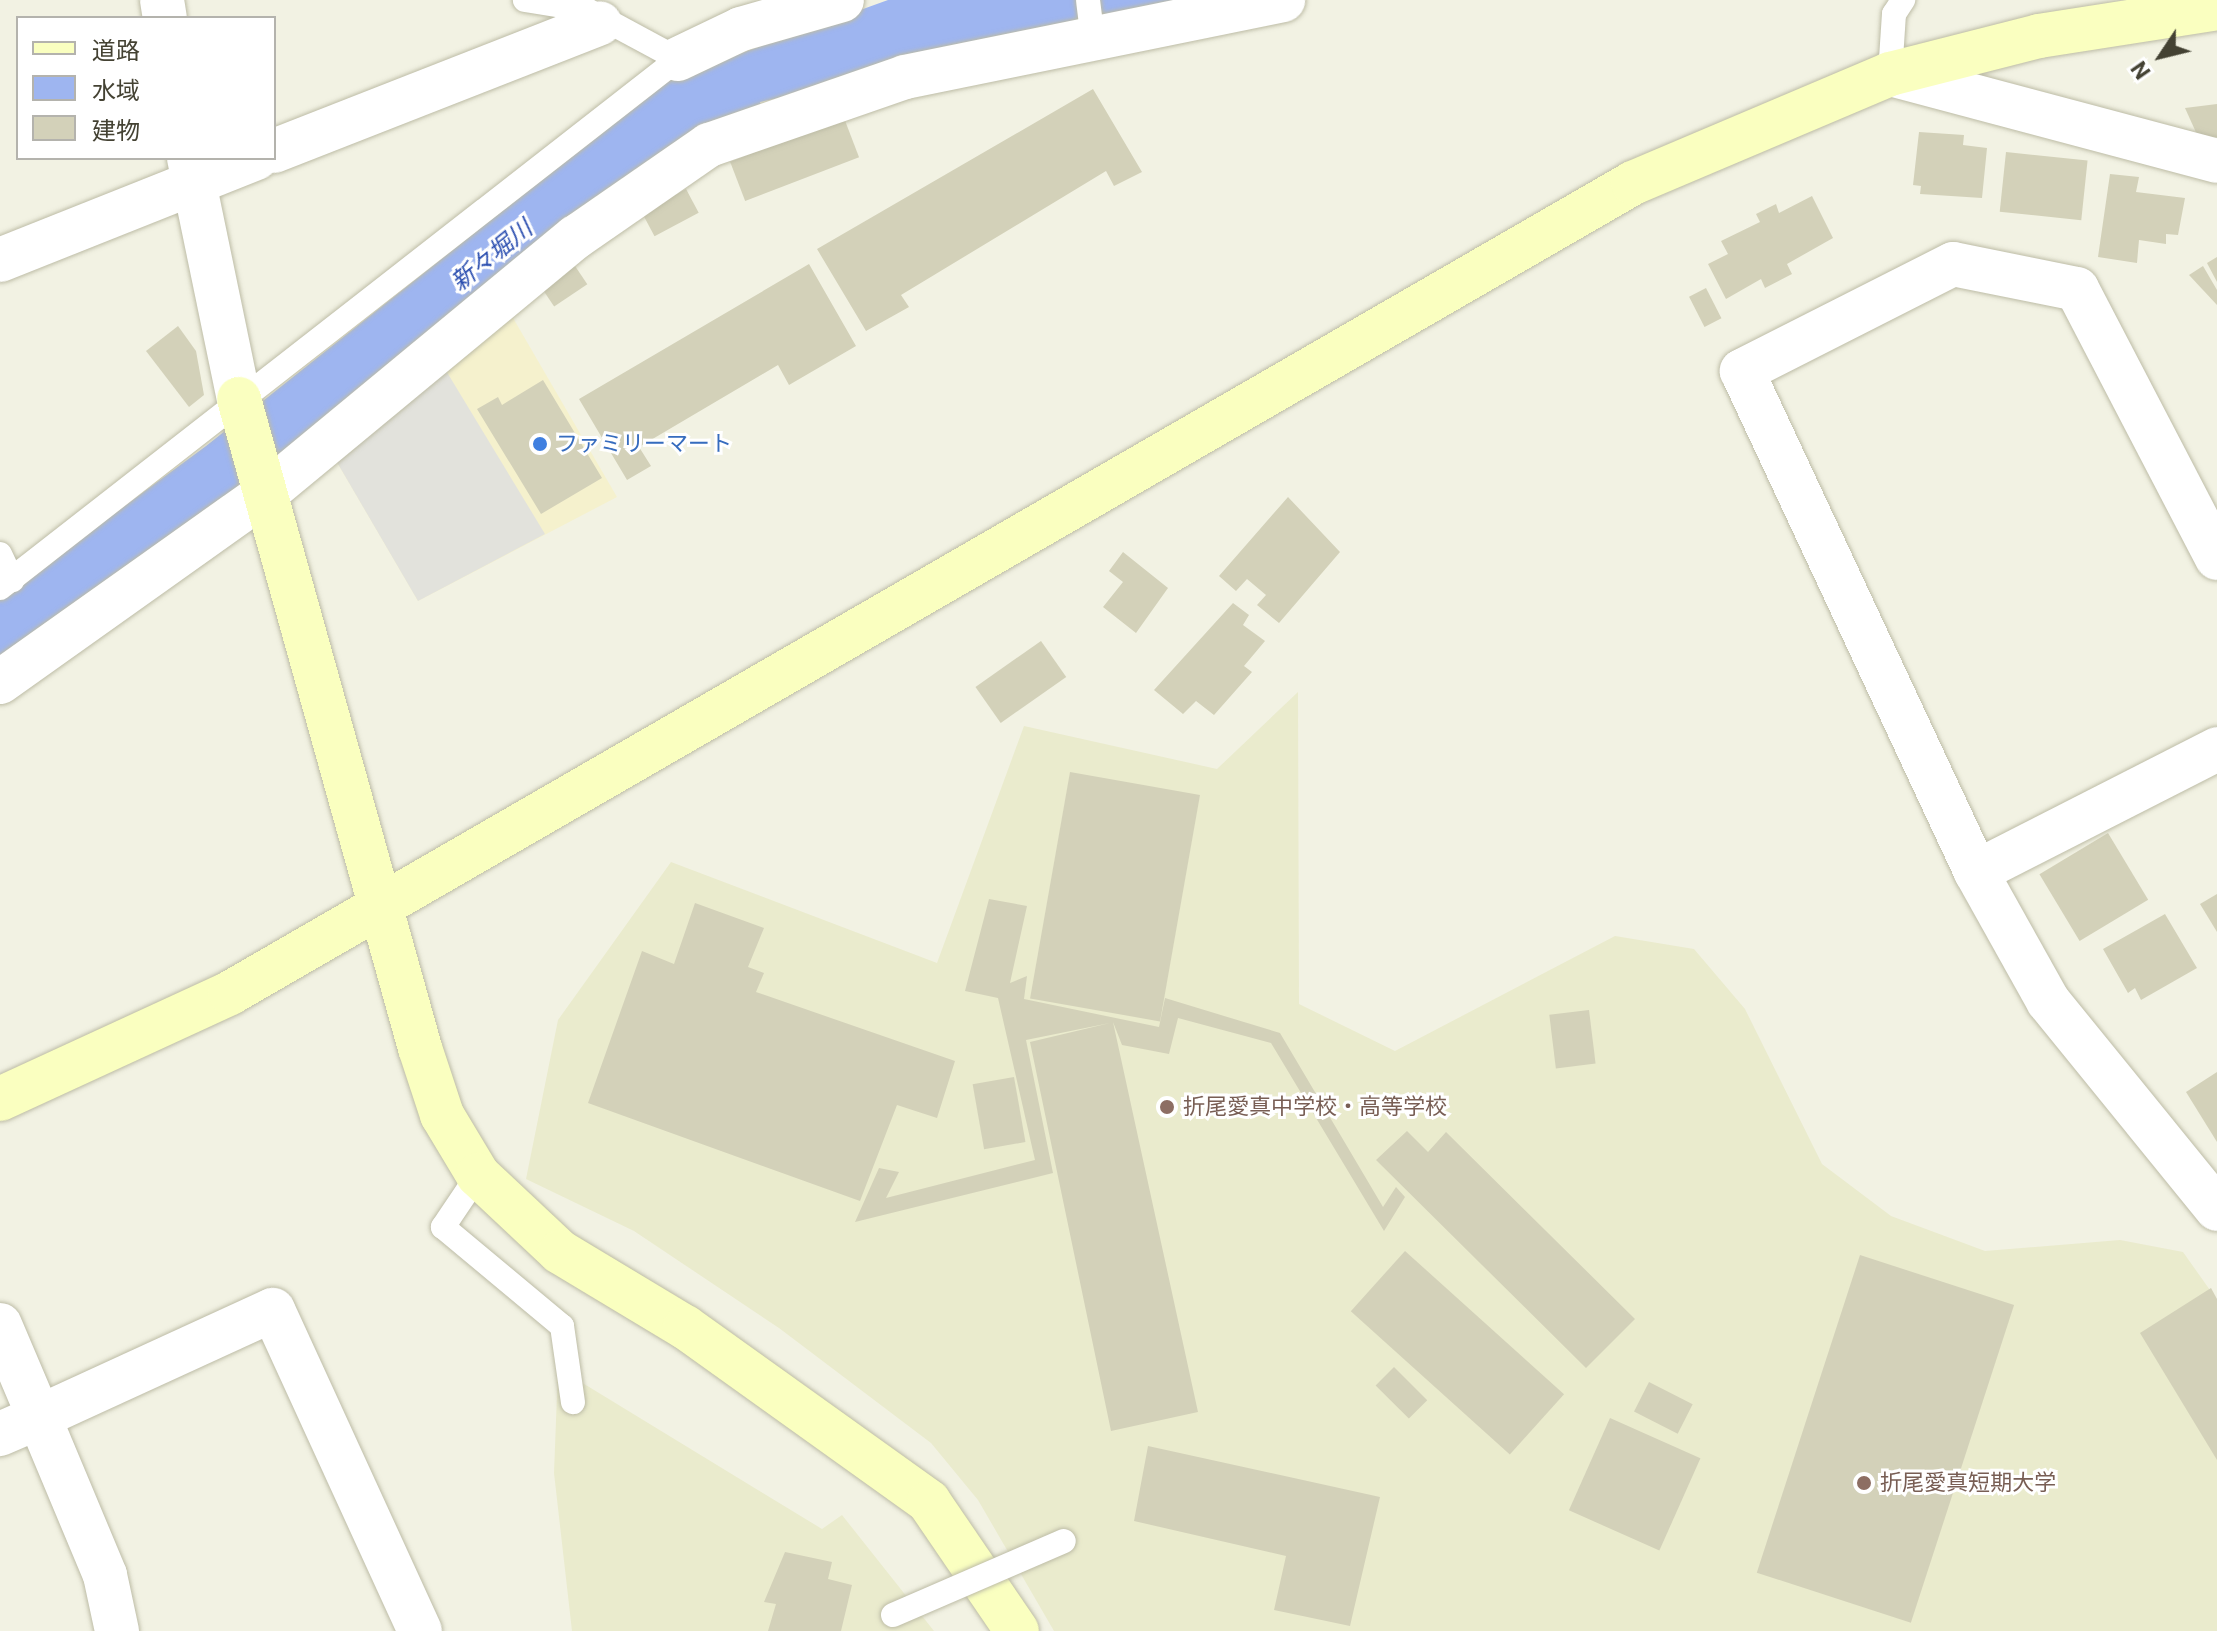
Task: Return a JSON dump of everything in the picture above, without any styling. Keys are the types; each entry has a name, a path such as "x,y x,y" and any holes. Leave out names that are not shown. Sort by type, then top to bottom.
{"street":[{"path":"678,59 741,29 842,0"},
{"path":"0,682 264,486 576,237 709,145 905,77 1090,20 1283,0"},
{"path":"0,1099 230,993 1606,198 1890,74 2039,36 2217,8"},
{"path":"276,150 600,23"},
{"path":"1890,74 2217,161"},
{"path":"0,260 191,169 244,160"},
{"path":"191,169 241,405 380,906 442,1115 478,1175 560,1252 685,1327 929,1502 1017,1631"},
{"path":"2217,558 2077,289 1953,264 1742,371 1976,872 2048,1001 2217,1209"},
{"path":"1976,872 2217,749"},
{"path":"0,1434 273,1310 420,1631"},
{"path":"0,1325 105,1575 117,1631"}],"lane":[{"path":"0,554 6,584 241,405 678,59 600,23 587,10 525,0"},
{"path":"1890,74 1894,14 1903,0"},
{"path":"478,1175 443,1227 562,1326 573,1402"},
{"path":"893,1615 1064,1541"}],"shaded area":[{"path":"509,311 617,497 418,601 331,452"},
{"path":"442,364 545,534 418,601 331,452"},
{"name":"折尾愛真中学校・高等学校","path":"1298,692 1299,1004 1395,1051 1615,936 1694,949 1745,1009 1822,1164 1891,1216 1985,1251 2120,1240 2183,1252 2217,1300 2217,1631 1054,1631 978,1500 931,1443 779,1328 634,1231 526,1179 558,1020 671,862 937,963 1024,726 1217,769"},
{"path":"558,1368 822,1529 842,1515 934,1631 572,1631 554,1473"}],"water":[{"name":"新々堀川","path":"888,0 1236,0 760,102 762,111 0,669 0,598 206,446 667,80"}],"building":[{"path":"1093,89 1142,172 1114,186 1106,171 901,295 909,307 866,331 817,249"},
{"path":"2217,104 2217,137 2199,139 2185,108"},
{"path":"844,118 859,157 745,201 730,162"},
{"path":"1919,132 1964,135 1963,145 1987,148 1982,198 1920,194 1921,186 1913,185"},
{"path":"2006,152 2088,161 2081,220 2000,212"},
{"path":"2110,174 2139,177 2136,192 2185,198 2178,235 2166,234 2166,244 2139,240 2137,263 2098,257"},
{"path":"686,189 699,213 655,236 642,212"},
{"path":"1812,196 1833,238 1787,264 1792,274 1765,288 1761,279 1726,299 1708,264 1728,254 1721,241 1760,222 1756,214 1776,204 1779,213"},
{"path":"2217,257 2217,282 2207,263"},
{"path":"809,264 856,346 789,385 778,365 639,447 651,466 627,480 579,399"},
{"path":"575,266 587,284 554,307 542,288"},
{"path":"2203,266 2217,290 2217,305 2189,275"},
{"path":"1706,288 1721,318 1705,327 1689,297"},
{"path":"178,326 196,351 204,395 189,407 146,351"},
{"name":"ファミリーマート","path":"543,380 602,478 541,514 477,409 498,397 502,405"},
{"path":"1288,497 1340,552 1279,623 1257,605 1266,595 1247,579 1236,591 1219,576"},
{"path":"1123,552 1168,588 1136,633 1103,607 1123,582 1109,571"},
{"path":"1233,603 1249,615 1243,625 1265,641 1244,666 1252,672 1214,715 1196,701 1183,714 1154,690"},
{"path":"1041,641 1066,677 1001,723 975,687"},
{"path":"1070,772 1200,795 1160,1021 1030,999"},
{"path":"2108,833 2148,900 2080,941 2039,874"},
{"path":"2217,894 2217,932 2200,904"},
{"path":"989,899 1027,906 1010,983 1027,976 1024,999 1159,1027 1165,998 1280,1033 1383,1207 1396,1187 1405,1197 1384,1231 1271,1043 1178,1018 1169,1054 1122,1045 1113,1022 1198,1412 1111,1431 1030,1042 1110,1023 1026,1040 1053,1173 855,1222 879,1168 899,1172 886,1198 1035,1160 998,998 965,991"},
{"path":"695,903 764,928 748,967 764,973 756,992 955,1061 937,1118 897,1105 860,1201 588,1103 642,951 674,964"},
{"path":"2165,914 2197,968 2141,1000 2135,988 2128,993 2103,949"},
{"path":"1589,1010 1596,1064 1556,1068 1549,1015"},
{"path":"2217,1072 2217,1142 2186,1092"},
{"path":"1014,1077 1025,1142 984,1149 973,1084"},
{"path":"1407,1131 1428,1152 1446,1132 1635,1319 1586,1368 1376,1160"},
{"path":"1405,1251 1564,1394 1510,1454 1351,1311"},
{"path":"1860,1255 2014,1305 1911,1623 1757,1573"},
{"path":"2211,1288 2217,1299 2217,1460 2140,1333"},
{"path":"1394,1367 1427,1400 1409,1419 1376,1385"},
{"path":"1649,1382 1693,1404 1678,1434 1634,1411"},
{"path":"1610,1418 1700,1458 1659,1551 1569,1510"},
{"path":"1148,1446 1380,1497 1350,1626 1274,1610 1286,1556 1134,1521"},
{"path":"785,1552 832,1562 828,1579 852,1585 841,1631 768,1631 776,1604 764,1602"}],"place":[{"name":"ファミリーマート","path":"540,444"},
{"name":"折尾愛真中学校・高等学校","path":"1167,1107"},
{"name":"折尾愛真短期大学","path":"1864,1483"}]}
